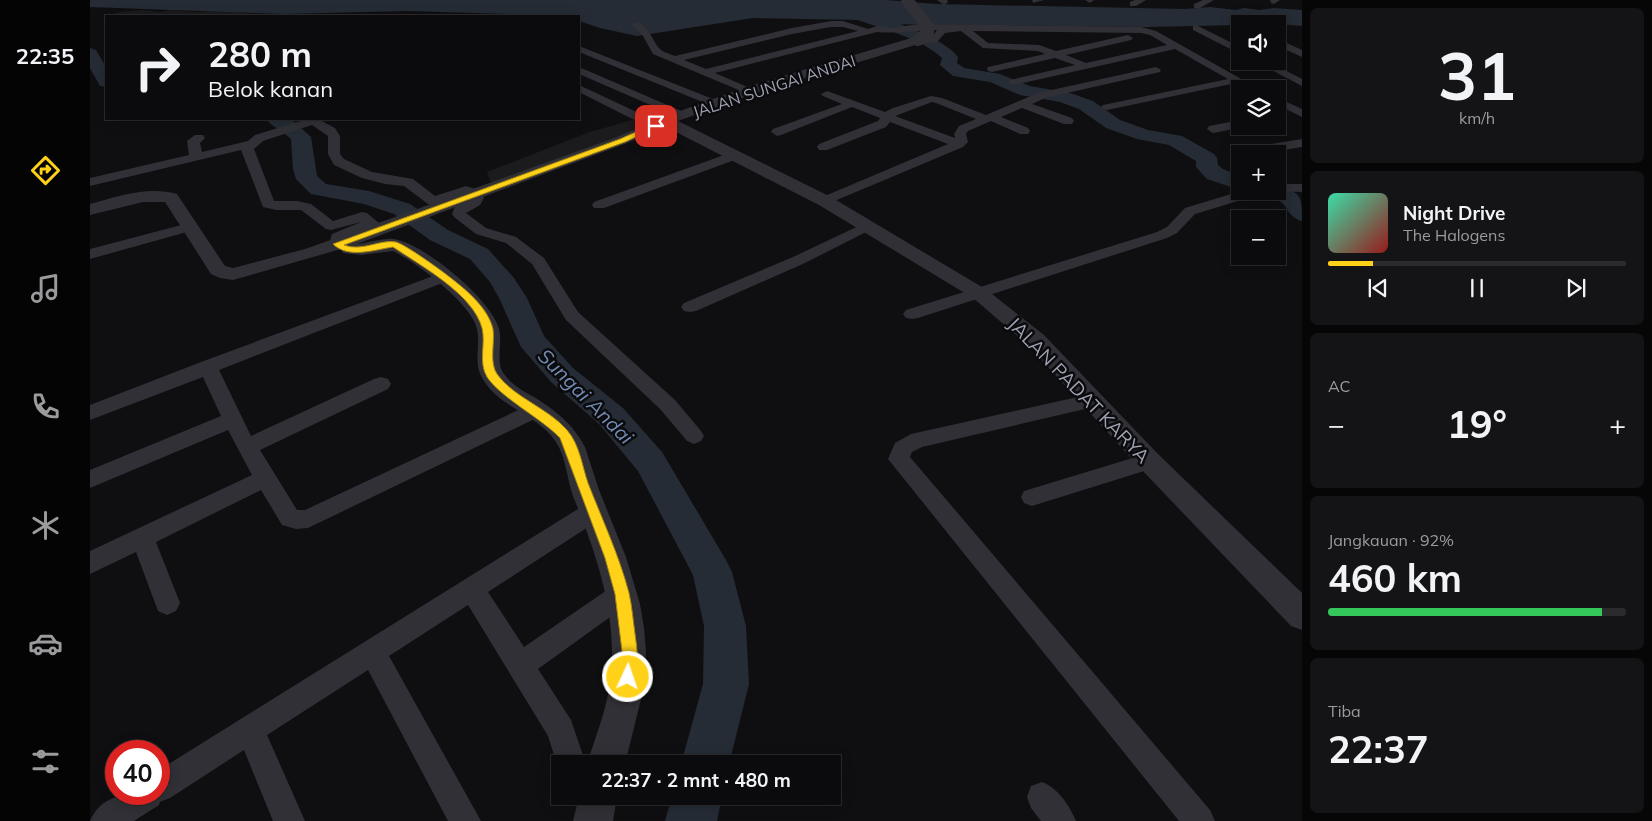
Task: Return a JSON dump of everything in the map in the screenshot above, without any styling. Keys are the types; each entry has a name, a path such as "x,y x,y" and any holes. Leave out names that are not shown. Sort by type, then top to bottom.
{"street":[{"path":"907,0 928,28 928,33 921,42"},
{"path":"1133,4 1142,0"},
{"path":"1197,6 1210,0"},
{"path":"676,59 831,24 843,24 866,31"},
{"path":"637,25 647,35 657,52 748,91"},
{"path":"707,72 866,31 930,26 951,28 1141,30 1153,33 1237,80"},
{"path":"921,42 951,28"},
{"path":"964,28 986,46 1030,47 1057,54 1115,79"},
{"path":"1196,28 1231,46"},
{"path":"992,69 1128,38"},
{"name":"JALAN SUNGAI ANDAI","path":"90,210 149,196 166,196 171,198 218,270 227,274 240,272 345,242 622,140 668,120 748,91 921,42"},
{"path":"1014,82 1176,46"},
{"path":"1286,46 1302,54"},
{"path":"580,49 714,103"},
{"path":"826,200 959,144 962,142 960,134 963,129 1047,94 1156,70"},
{"path":"1269,70 1292,90"},
{"path":"580,71 668,120"},
{"path":"1107,107 1231,81"},
{"path":"580,88 668,120"},
{"path":"827,94 959,144"},
{"path":"823,148 882,124 888,116 897,110 934,99 1024,131"},
{"path":"777,132 851,104"},
{"path":"1022,104 1068,121"},
{"path":"1286,105 1302,114"},
{"path":"1286,117 1302,114"},
{"name":"JALAN PADAT KARYA","path":"668,120 826,200 980,294 1036,340 1149,462 1302,615"},
{"path":"609,755 623,704 630,651 622,594 571,446 564,435 536,410 507,390 492,375 488,366 488,329 479,311 468,298 444,277 395,245 355,250 343,248 345,242 337,237 372,223 362,216 331,226 319,215 304,206 276,206 268,204 247,148 259,138 311,121 331,131 334,136 336,160 342,164 385,180 408,182 433,201 466,190 477,198 476,202 460,209 459,214 481,230 511,240 538,261 572,316 661,398 694,436"},
{"path":"1213,129 1231,126"},
{"path":"196,156 193,141 200,138"},
{"path":"90,182 251,144"},
{"path":"1296,144 1302,153"},
{"path":"599,205 735,155"},
{"path":"1286,188 1302,188"},
{"path":"912,314 1162,235 1172,230 1190,211 1231,198"},
{"path":"690,307 792,263 867,226"},
{"path":"90,254 189,227"},
{"path":"90,413 208,366 444,277"},
{"path":"208,366 232,420 264,479 290,518 301,520 536,410"},
{"path":"247,448 381,384"},
{"path":"1091,401 918,440 899,450 899,459 1199,821"},
{"path":"90,479 232,420"},
{"path":"1032,496 1149,462"},
{"path":"90,563 264,479"},
{"path":"170,780 594,511"},
{"path":"143,538 167,603"},
{"path":"472,588 561,730 568,755"},
{"path":"521,665 622,594"},
{"path":"372,651 465,821"},
{"path":"250,729 289,821"},
{"path":"593,821 596,805"}],"shaded area":[{"path":"90,0 886,0 936,4 1185,9 1210,7 1236,10 1244,8 1259,10 1274,8 1302,10 1302,26 1286,25 1286,15 1231,15 1231,25 1147,27 873,24 859,20 753,18 637,36 580,21 580,15 407,11 283,14 90,7"},
{"path":"143,10 161,12 171,10 195,12 232,11 259,15 110,15 119,12"},
{"path":"639,118 657,126 504,187 490,181 487,172 590,132"}],"waterway":[{"path":"841,10 899,30 943,50 950,57 948,65 959,72 994,78 1026,91 1064,97 1086,105 1113,124 1144,135 1175,140 1207,158 1207,167 1215,174 1231,180"},
{"name":"Sungai Andai","path":"90,53 105,80"},
{"name":"Sungai Andai","path":"278,120 285,123 301,137 304,169 307,179 319,189 369,198 402,209 439,235 479,254 501,278 513,298 531,340 562,375 611,416 650,462 712,572 725,626 726,684 707,755"},
{"path":"1286,195 1302,214"},
{"name":"Sungai Andai","path":"691,821 695,805"}],"route":[{"path":"628,677 630,651 622,594 571,446 564,435 551,422 497,382 488,366 488,329 479,311 468,298 444,277 395,245 355,250 343,248 337,244 656,126"}]}
